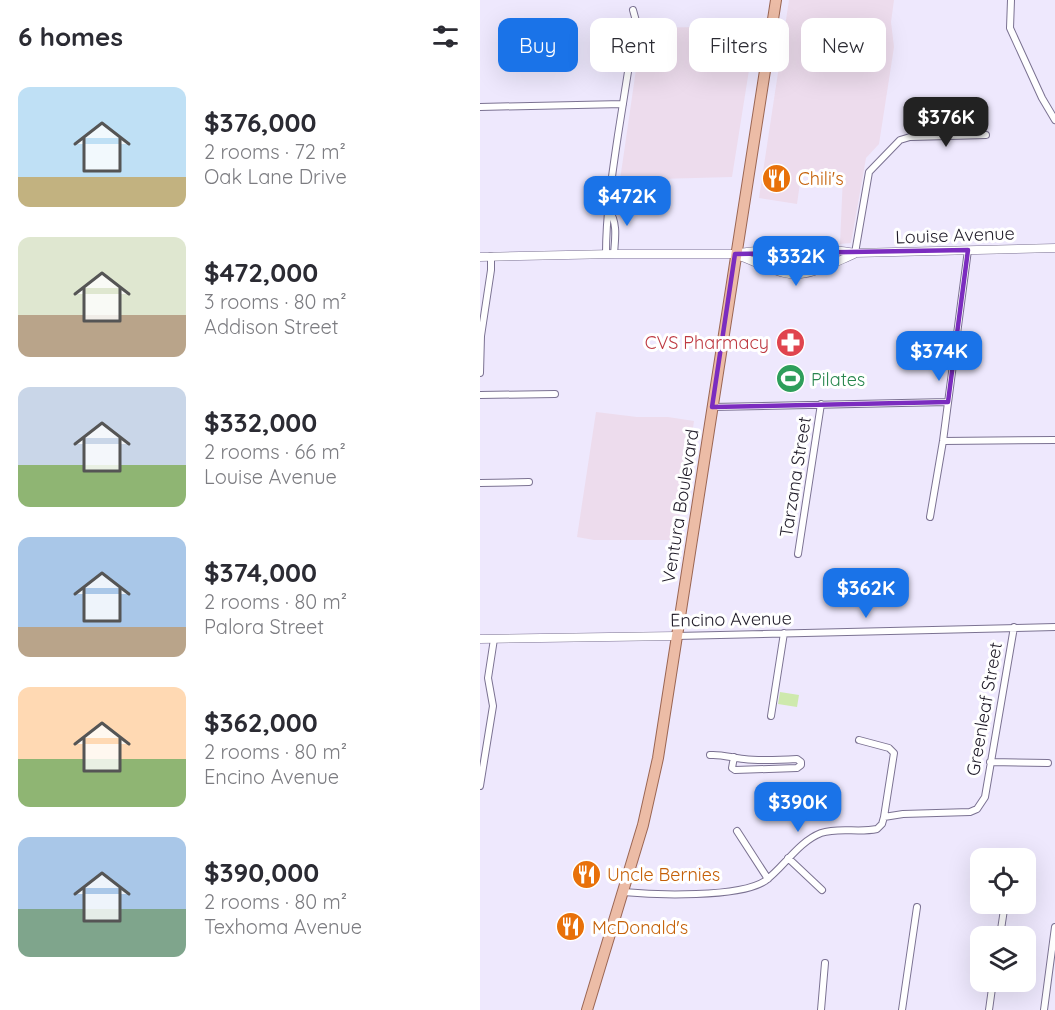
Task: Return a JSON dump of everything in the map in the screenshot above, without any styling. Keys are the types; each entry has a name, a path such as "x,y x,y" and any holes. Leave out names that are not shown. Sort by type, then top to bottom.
{"main road":[{"name":"Ventura Boulevard","path":"587,1010 651,791 776,0"}],"street":[{"path":"1011,0 1010,28 1042,98 1055,120"},
{"path":"610,254 615,224 609,211 611,182 636,21 633,10"},
{"path":"480,107 623,104"},
{"path":"855,253 869,172 904,138 986,135"},
{"name":"Louise Avenue","path":"480,256 735,254 751,251 800,250 855,253 1055,248"},
{"path":"930,517 943,441 968,250"},
{"name":"Louise Avenue","path":"735,254 777,271 794,275 813,272 855,253"},
{"path":"480,373 481,336 491,256"},
{"path":"480,394 555,394"},
{"path":"712,407 948,402"},
{"name":"Tarzana Street","path":"798,554 821,404"},
{"path":"943,441 1055,440"},
{"path":"480,483 529,482"},
{"name":"Greenleaf Street","path":"884,817 903,814 970,812 977,809 984,796 1014,627"},
{"name":"Encino Avenue","path":"480,639 1055,627"},
{"path":"771,716 784,633"},
{"path":"480,786 493,705 488,678 494,639"},
{"path":"623,892 691,893 752,888 768,879 813,837 834,830 877,829 884,817 894,753 889,748 859,740"},
{"path":"710,755 726,755 767,760 797,759 801,762 797,768 734,770 734,757"},
{"path":"767,760 767,769"},
{"path":"990,762 1048,763"},
{"path":"737,831 768,879"},
{"path":"788,858 822,890"},
{"path":"902,1010 918,907"},
{"path":"1044,1010 1055,927"},
{"path":"821,1010 825,963"},
{"path":"989,1010 991,992"}],"highlighted area":[{"path":"968,250 948,402 712,407 735,254"}],"shaded area":[{"path":"789,0 894,0 891,22 894,47 879,144 866,158 851,243 840,244 843,175 802,169 797,204 759,198 778,72 789,72 789,18 786,18"},
{"path":"677,27 689,27 689,72 749,72 732,177 620,180 636,72 677,72"},
{"path":"596,412 694,421 676,540 594,540 577,537"}],"green space":[{"path":"780,692 799,695 797,707 778,704"}],"place":[{"name":"Chili's","path":"777,178"},
{"name":"CVS Pharmacy","path":"790,342"},
{"name":"Pilates","path":"790,379"},
{"name":"Uncle Bernies","path":"586,874"},
{"name":"McDonald's","path":"571,927"}]}
